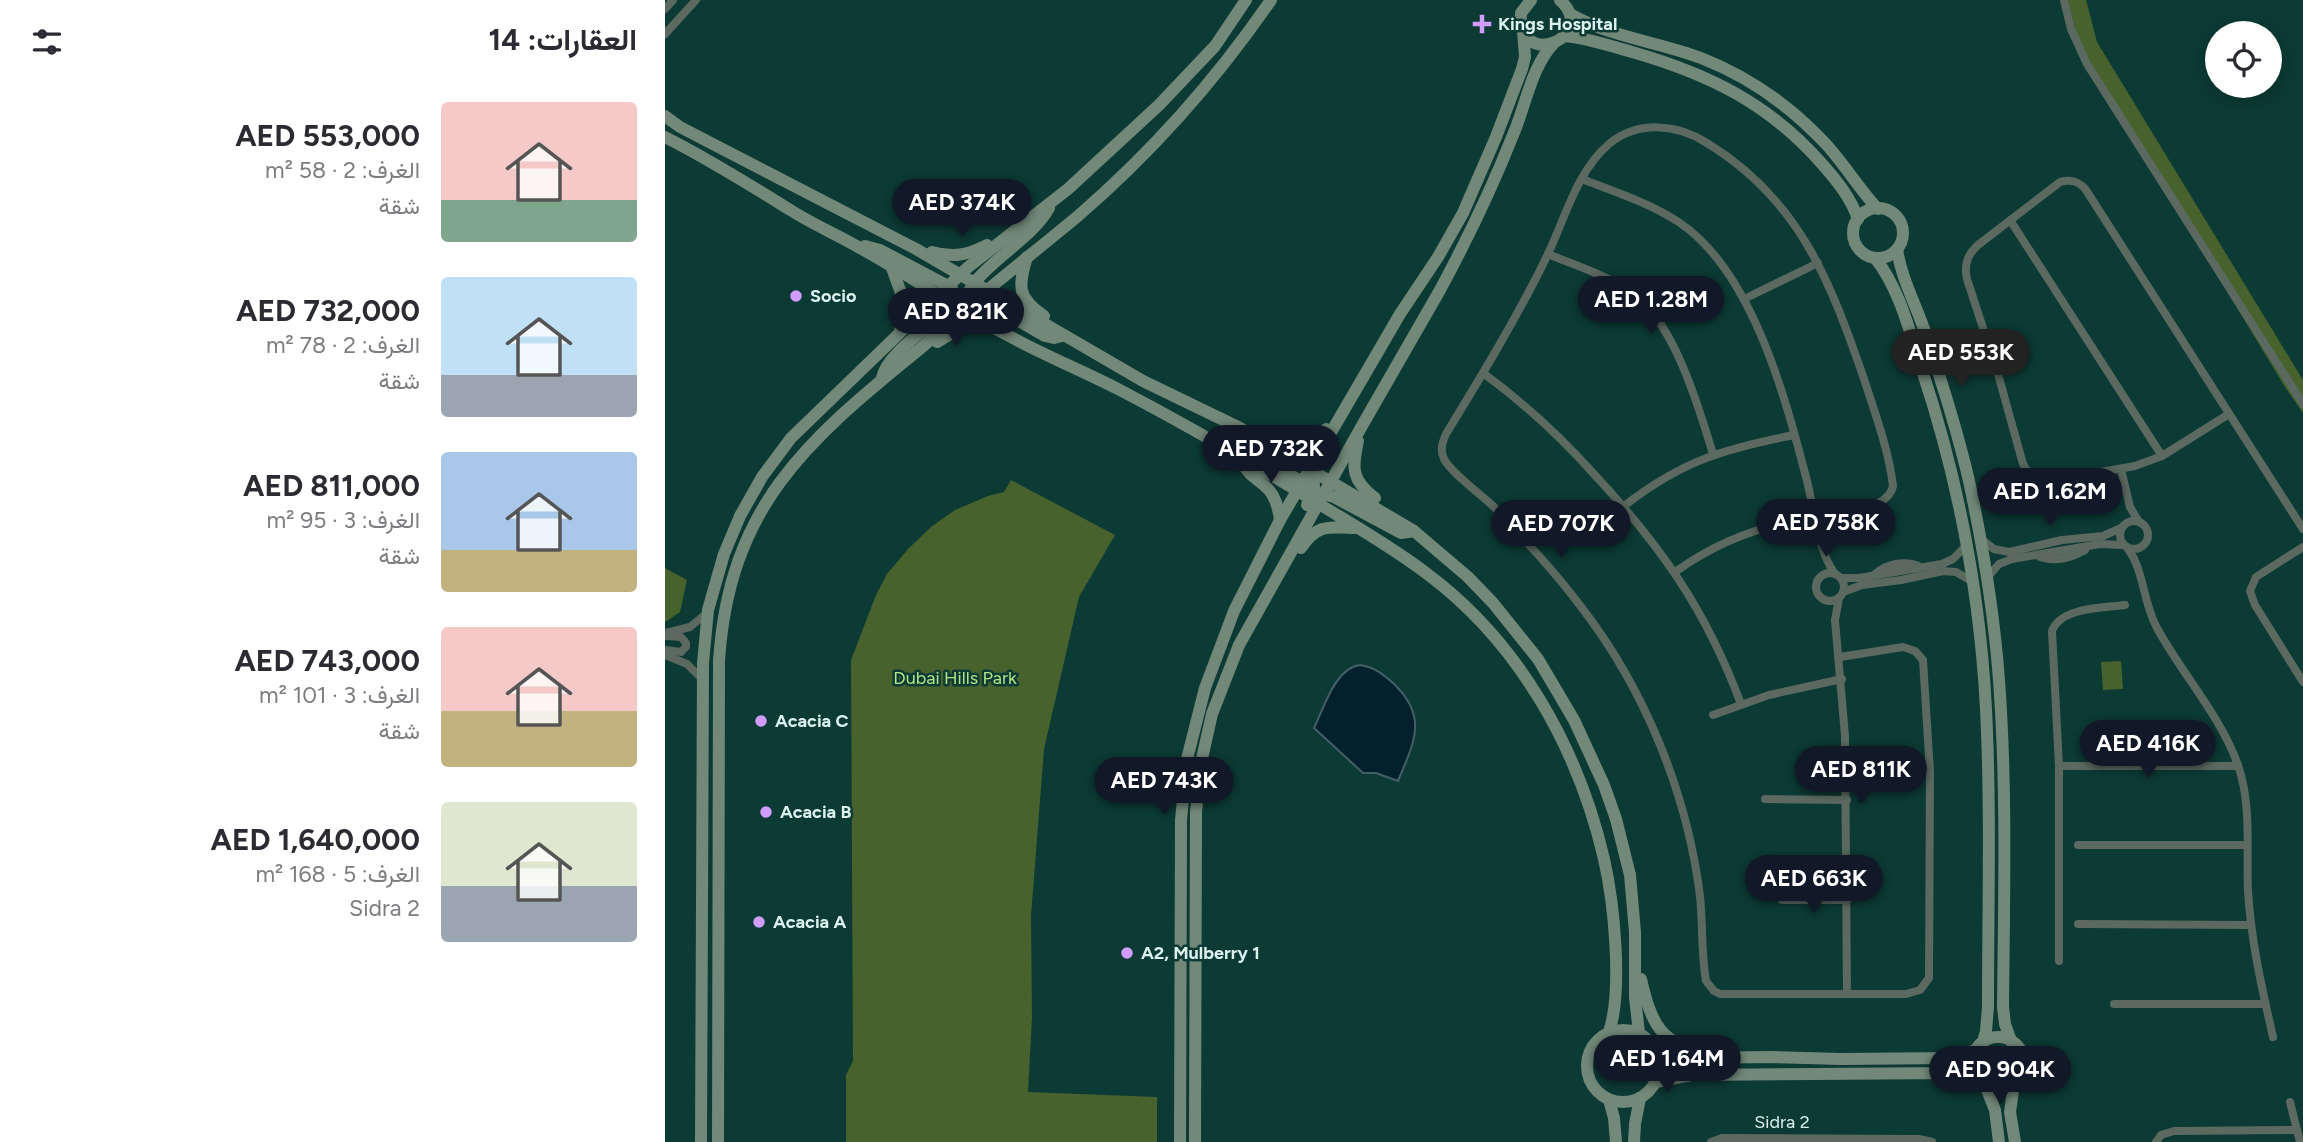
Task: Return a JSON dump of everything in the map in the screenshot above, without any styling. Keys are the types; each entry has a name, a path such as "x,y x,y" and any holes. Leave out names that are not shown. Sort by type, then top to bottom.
{"street":[{"path":"665,9 673,0"},
{"path":"665,34 696,0"},
{"path":"960,275 1007,235 1052,202 1188,77 1215,46 1246,0"},
{"path":"918,350 965,294 1027,257 1078,216 1151,149 1188,108 1271,0"},
{"path":"1273,447 1299,450 1313,445 1322,436 1339,409 1350,400 1400,314 1438,257 1463,213 1522,69 1525,57 1521,13 1531,0"},
{"path":"2064,0 2071,29 2087,64 2303,404"},
{"path":"1561,1 1570,14 1594,26 1701,58 1762,90 1805,123 1825,143 1878,209"},
{"path":"1180,1142 1181,820 1185,769 1195,723 1221,641 1280,520 1315,487 1363,424 1440,290 1467,240 1514,134 1539,64 1559,40 1570,22 1570,14"},
{"path":"1523,31 1533,42 1540,44 1559,40 1588,40 1675,65 1723,85 1783,125 1818,159 1847,195 1858,219"},
{"path":"665,118 916,249 960,275 965,294 994,328 1119,390 1238,456 1386,513 1414,531 1468,577 1538,659 1574,720 1604,785 1624,847 1633,904 1639,1033"},
{"path":"1816,517 1882,503 1893,486 1864,378 1818,263 1805,237 1770,192 1726,154 1687,132 1656,127 1625,134 1600,152 1582,179 1548,254 1443,441 1442,456 1451,468 1494,507 1570,593 1607,643 1637,696 1666,763 1685,819 1700,896 1704,974 1714,991 1726,995 1914,993 1926,985 1929,978 1930,772 1924,667 1920,655 1903,647 1840,657"},
{"path":"665,136 735,174 793,213 858,246 937,295 965,294"},
{"path":"1582,179 1648,206 1682,225 1724,266 1744,299 1768,356 1794,435 1824,554 1817,592 1835,620 1840,657 1847,800 1846,994"},
{"path":"2229,414 2162,456 2135,467 2043,481 2032,478 2024,470 1965,271 1973,249 2060,182 2071,180 2082,186 2229,414 2303,529"},
{"path":"882,378 889,362 1038,225 1052,202"},
{"path":"1878,209 1892,213 1901,224 1902,238 1897,249 1883,258 1867,256 1855,243 1854,226 1858,219 1870,210 1878,209"},
{"path":"2010,220 2162,456"},
{"path":"916,249 946,256 963,256 1007,235"},
{"path":"858,246 874,247 1045,337 1063,336"},
{"path":"1897,249 1900,267 1923,325 1955,427 1980,538 1999,678 2003,739 2003,1007 2011,1041 2021,1051 2024,1065 2014,1084 2000,1089 1986,1087"},
{"path":"1548,254 1629,290 1658,318 1678,357 1713,454"},
{"path":"1027,257 1020,283 1024,298 1054,323 1063,336 1143,381 1208,411 1273,447 1358,528 1428,574 1476,618 1520,670 1560,734 1591,808 1608,877 1615,1000 1609,1032"},
{"path":"1875,258 1892,285 1926,382 1954,482 1973,582 1982,664 1987,753 1988,1019 1972,1063 1976,1077 1986,1087 1995,1110 1999,1142"},
{"path":"1744,299 1818,263"},
{"path":"892,268 905,304 900,331"},
{"path":"701,1142 702,679 708,610 723,554 762,477 792,438 937,295"},
{"path":"718,1142 719,661 723,617 741,555 767,499 806,449 882,378 918,350 962,327 994,328"},
{"path":"1483,373 1516,397 1552,429 1624,506 1675,572 1712,634 1741,704"},
{"path":"1258,609 1263,583 1315,487 1350,414 1350,400"},
{"path":"1363,424 1353,463 1354,473 1358,482 1379,501 1386,513"},
{"path":"1624,506 1667,476 1713,454 1794,435"},
{"path":"1205,437 1221,438 1401,533 1414,531"},
{"path":"1238,456 1246,470 1275,495 1280,520"},
{"path":"2121,469 2127,500 2148,532 2139,569"},
{"path":"1195,1142 1195,848 1198,787 1206,738 1220,691 1239,645 1282,568 1315,487"},
{"path":"2127,500 2119,535 2139,569 2146,603 2157,627 2222,732 2238,766 2248,813 2251,925 2273,1037"},
{"path":"1675,572 1722,542 1789,521"},
{"path":"1980,538 1994,549 2009,552 2062,540 2103,536 2129,522 2139,522"},
{"path":"1282,568 1294,559 1314,532 1324,527 1358,528"},
{"path":"1987,578 2005,561 2038,555 2049,559 2067,558 2089,546 2107,543 2142,548"},
{"path":"1821,576 1853,579 1921,568 1947,562 1967,545"},
{"path":"2303,547 2256,577 2250,591 2255,605 2303,682"},
{"path":"1824,554 1844,584 1835,620"},
{"path":"1824,600 1832,601 1862,585 1943,571 1956,572 1973,582"},
{"path":"2059,961 2059,766 2052,637 2059,619 2071,614 2125,605"},
{"path":"665,634 690,627 708,610"},
{"path":"665,634 681,637 686,643 681,652 665,653"},
{"path":"665,653 687,664 702,679"},
{"path":"1713,715 1782,691 1842,679"},
{"path":"2059,766 2238,766"},
{"path":"1765,799 1847,800"},
{"path":"2078,845 2248,845"},
{"path":"1781,900 1847,900"},
{"path":"2078,924 2251,925"},
{"path":"1635,961 1647,1009 1661,1031 1681,1046 1737,1058"},
{"path":"2114,1004 2265,1004"},
{"path":"1624,1030 1639,1033 1649,1040 1655,1049 1660,1065 1656,1082 1640,1098 1630,1102 1609,1100 1598,1093 1590,1083 1587,1058 1593,1046 1609,1032 1624,1030"},
{"path":"1655,1049 1682,1058 1943,1058 1960,1056 1997,1037 2011,1041"},
{"path":"1656,1082 1691,1075 1955,1073 1976,1077"},
{"path":"2014,1084 2010,1112 2015,1142"},
{"path":"1634,1142 1640,1098"},
{"path":"1609,1100 1614,1118 1615,1142"},
{"path":"2291,1102 2300,1142"},
{"path":"1180,1113 1195,1114"},
{"path":"2156,1142 2161,1135 2174,1131 2297,1130"},
{"name":"Sidra 2","path":"1711,1142 1722,1138 1919,1139 1932,1142"}],"green space":[{"path":"2068,0 2086,0 2097,42 2303,380 2303,413 2080,49"},
{"name":"Dubai Hills Park","path":"1011,480 1115,535 1079,597 1044,749 1031,916 1032,1018 1028,1092 1157,1097 1157,1142 846,1142 846,1075 853,1061 851,660 876,595 887,574 908,549 931,527 955,510 1004,492"},
{"path":"665,568 687,580 680,612 667,621 665,621"},
{"path":"2121,661 2123,689 2103,690 2101,662"}],"water":[{"path":"1360,665 1374,669 1393,683 1404,695 1415,719 1413,742 1398,781 1376,773 1363,773 1314,728 1337,681 1351,668"}],"place":[{"name":"Kings Hospital","path":"1482,24"},
{"name":"Socio","path":"796,296"},
{"name":"Acacia C","path":"761,721"},
{"name":"Acacia B","path":"766,812"},
{"name":"Acacia A","path":"759,922"},
{"name":"A2, Mulberry 1","path":"1127,953"}]}
